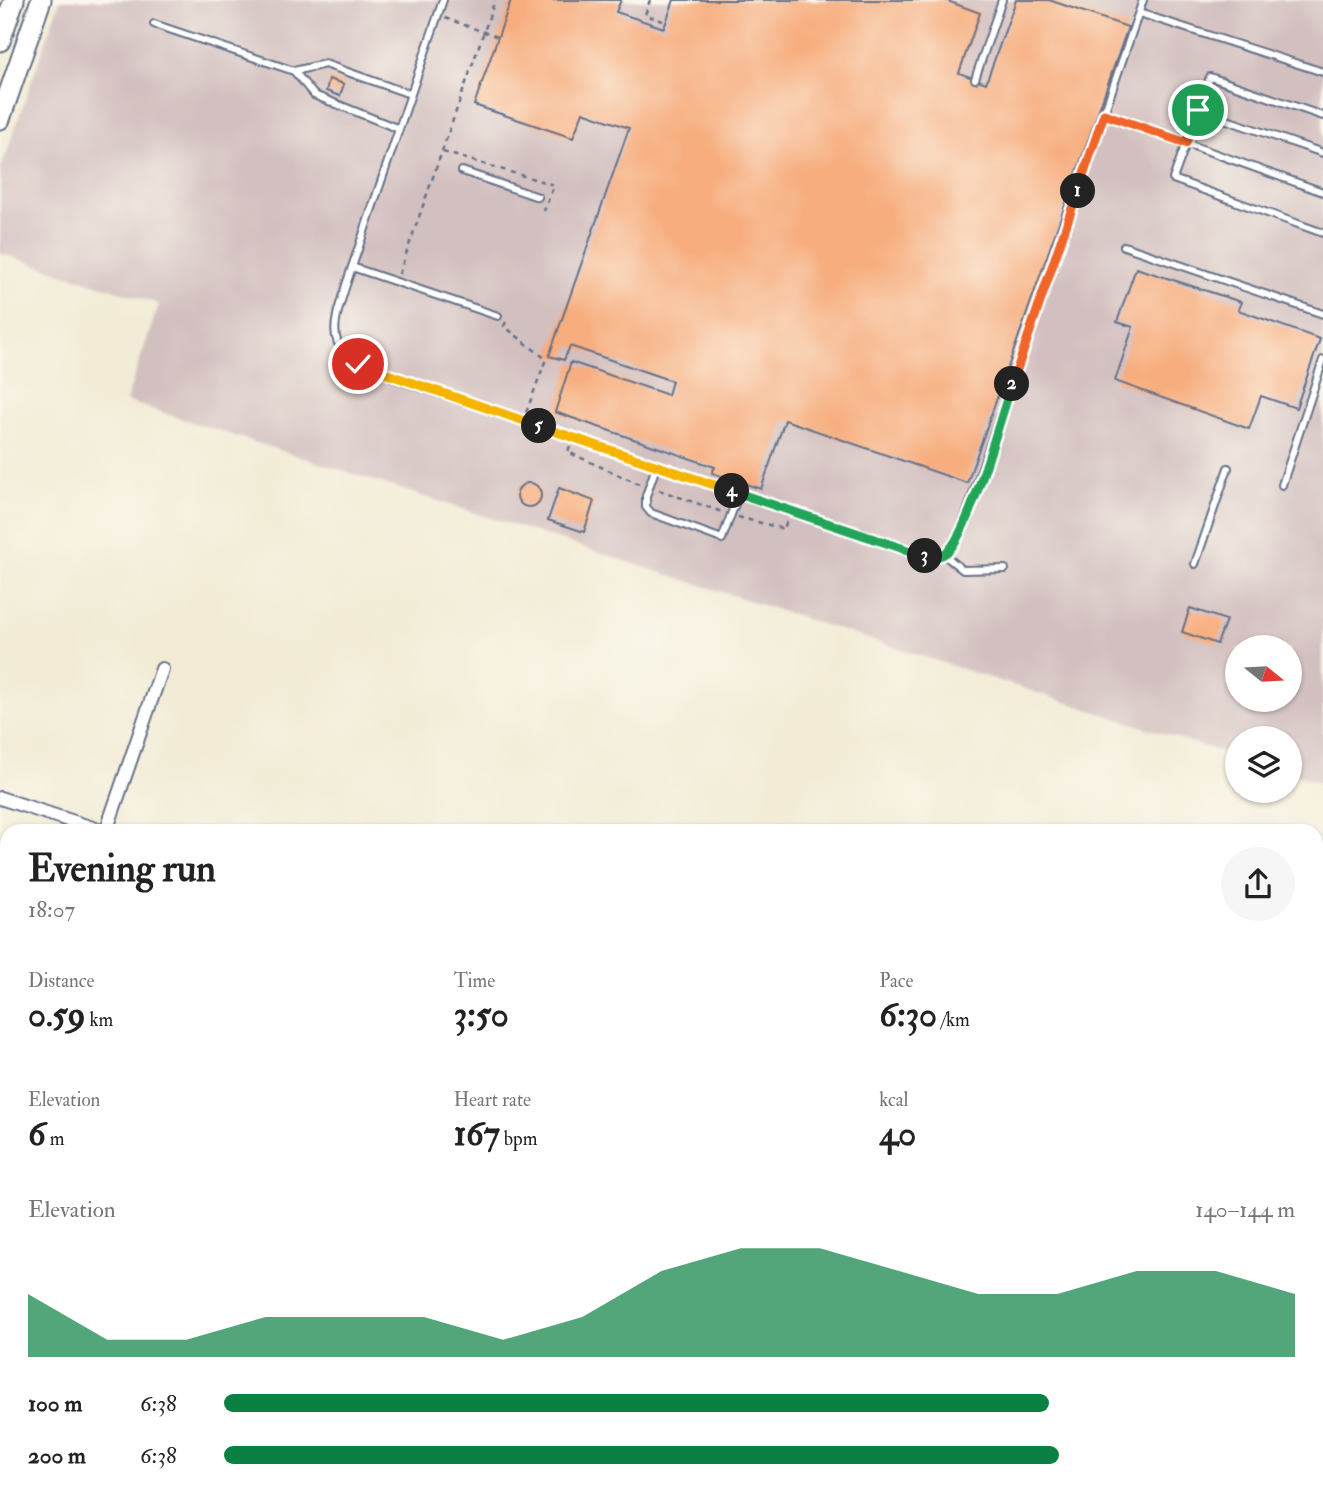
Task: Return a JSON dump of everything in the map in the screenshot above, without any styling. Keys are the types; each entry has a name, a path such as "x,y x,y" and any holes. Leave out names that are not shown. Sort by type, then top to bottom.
{"main road":[{"path":"0,41 14,0"},
{"path":"0,119 41,0"}],"street":[{"path":"107,824 162,669"},
{"path":"0,798 82,824"}],"lane":[{"path":"443,0 334,321 335,341 344,354 358,364 398,380 657,464 916,554 935,558 949,549 964,521 1143,0"},
{"path":"975,79 1002,0"},
{"path":"1139,13 1323,72"},
{"path":"154,24 294,71 325,64 410,94"},
{"path":"294,71 314,95 399,129"},
{"path":"1323,116 1210,77 1173,179 1323,233"},
{"path":"1198,110 1323,153"},
{"path":"1104,114 1323,192"},
{"path":"462,171 538,197"},
{"path":"1124,246 1323,314"},
{"path":"352,267 498,316"},
{"path":"1282,485 1323,360"},
{"path":"657,464 646,507 651,513 722,539 739,493"},
{"path":"1195,564 1228,468"},
{"path":"943,554 963,570 1005,569"}],"path":[{"path":"397,282 495,0"},
{"path":"650,0 645,15 666,22"},
{"path":"438,16 498,37"},
{"path":"443,152 554,186 544,211"},
{"path":"507,317 504,326 546,359 523,421"},
{"path":"573,437 568,452 622,478 731,515 784,529 790,511"}],"shaded area":[{"path":"60,0 1323,0 1323,784 1302,777 1302,726 1225,726 1225,753 126,401 159,304 0,253 0,171"}],"building":[{"path":"511,0 621,0 616,12 664,28 674,0 945,0 980,13 959,73 986,83 1016,0 1049,0 1128,27 967,483 785,420 761,489 712,473 715,467 555,412 571,362 668,395 672,381 570,346 564,360 549,356 629,128 583,112 573,138 474,105"},
{"path":"329,79 344,84 340,96 326,91"},
{"path":"1136,268 1241,302 1238,310 1320,339 1296,408 1261,396 1249,429 1115,381 1133,327 1117,322"},
{"path":"529,483 537,487 541,495 537,503 529,507 521,503 517,495 521,487"},
{"path":"559,488 594,501 584,532 548,520"},
{"path":"1190,608 1226,620 1217,644 1182,632"}],"route":[{"path":"358,364 398,380 627,454 846,531 935,558 949,549 960,532 1104,114 1186,143 1198,110"}]}
